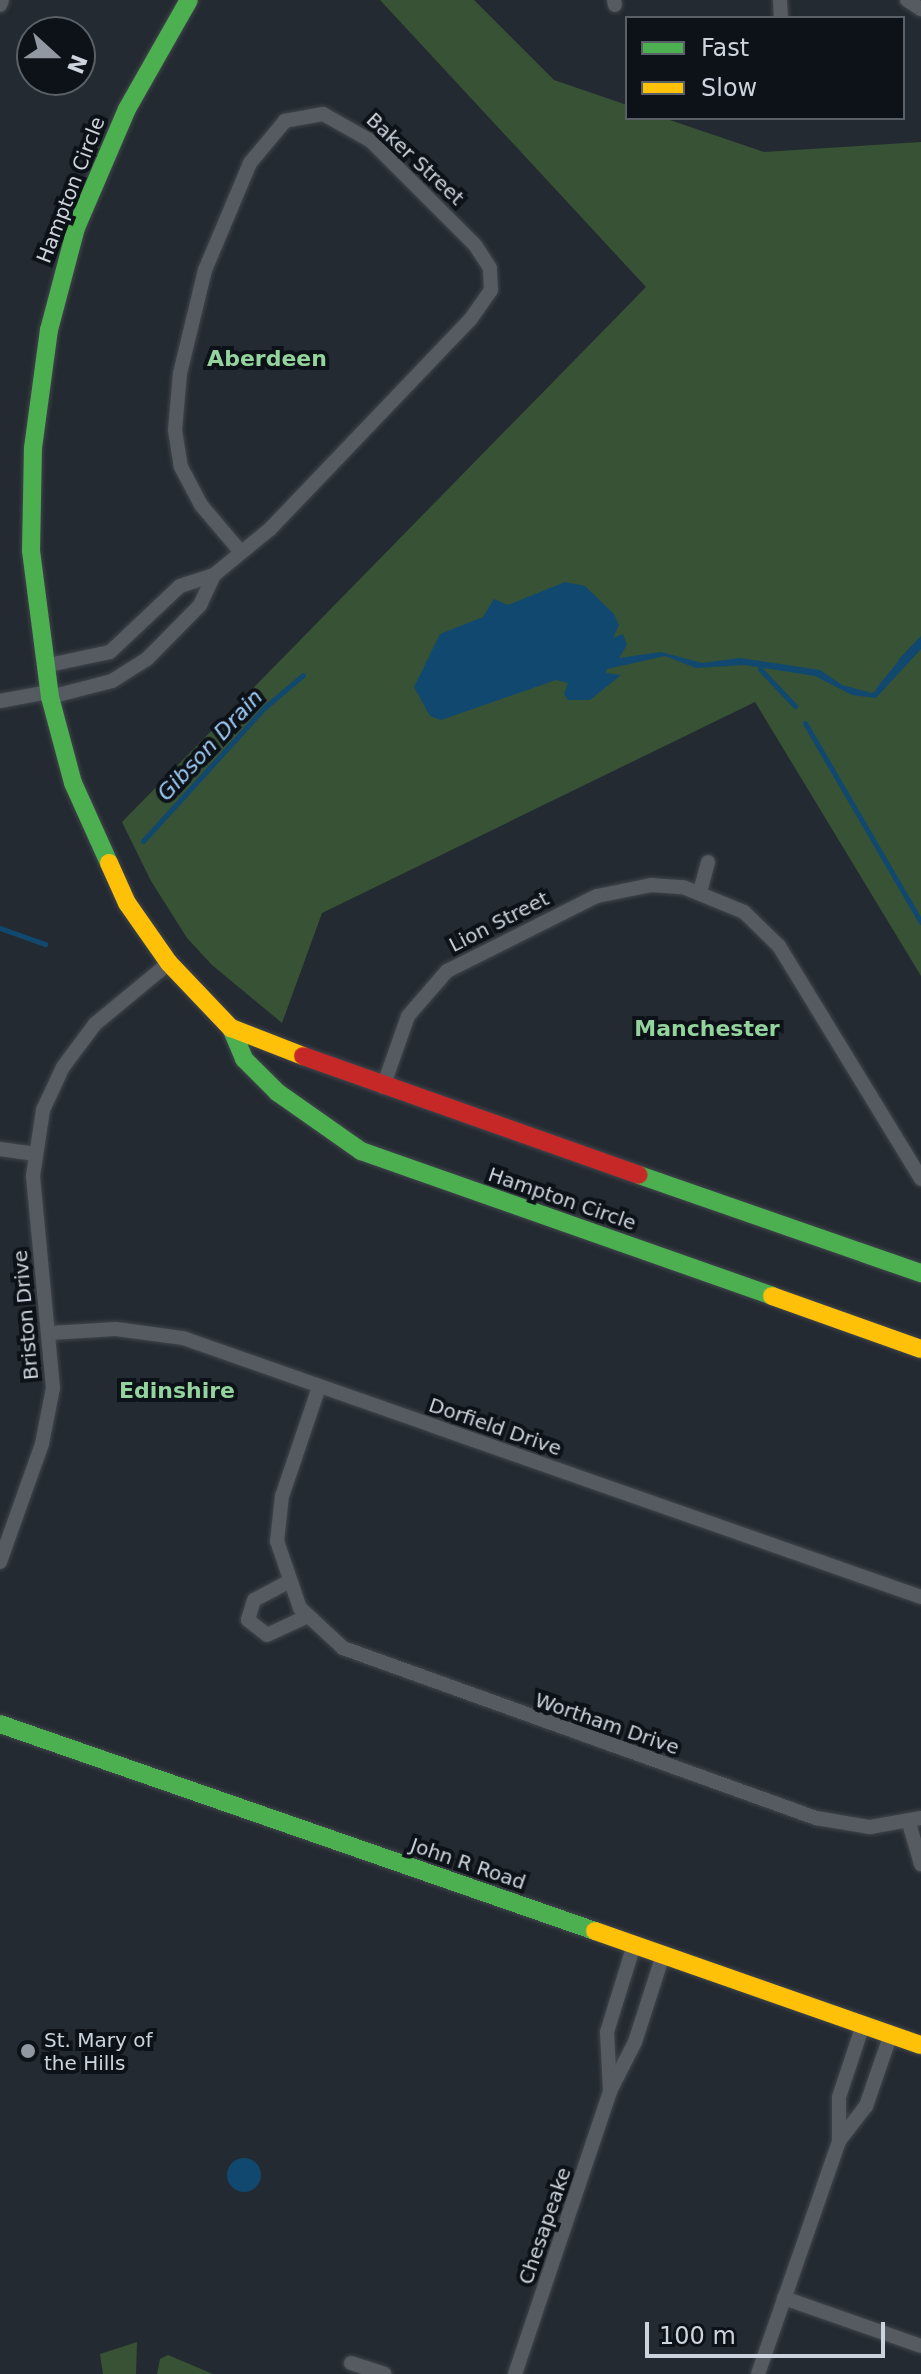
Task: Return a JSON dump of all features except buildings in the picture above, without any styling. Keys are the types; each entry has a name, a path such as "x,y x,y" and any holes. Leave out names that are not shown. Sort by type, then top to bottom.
{"street":[{"name":"Hampton Circle","path":"189,0 108,148 76,228 49,330 38,390 31,510 44,666 50,695 94,835 127,903 169,963 231,1028 244,1059 277,1092 361,1151 921,1349"},
{"path":"907,0 921,9"},
{"name":"Baker Street","path":"0,701 50,695 112,681 147,659 200,605 214,575 239,550 270,529 470,320 491,290 490,268 475,245 371,141 323,114 285,121 250,163 205,270 180,373 175,430 181,467 201,505 239,550"},
{"name":"Baker Street","path":"44,666 99,658 130,637 180,586 214,575"},
{"path":"130,637 147,659"},
{"path":"700,892 708,862"},
{"name":"Lion Street","path":"383,1087 418,999 460,962 614,891 651,885 700,892 744,912 794,965 921,1179"},
{"name":"Briston Drive","path":"0,1562 50,1411 50,1333 34,1154 52,1087 77,1046 95,1024 169,963"},
{"name":"Hampton Circle","path":"231,1028 383,1087 921,1273"},
{"path":"0,1149 34,1154"},
{"name":"Dorfield Drive","path":"50,1333 116,1329 161,1333 921,1597"},
{"name":"Wortham Drive","path":"319,1387 278,1509 277,1541 288,1582 306,1617 367,1660 816,1818 855,1827 915,1820 921,1864"},
{"path":"288,1582 254,1600 248,1620 267,1635 306,1617"},
{"name":"John R Road","path":"0,1724 921,2045"},
{"name":"Chesapeake","path":"610,2091 607,2032 634,1945"},
{"name":"Chesapeake","path":"515,2374 610,2091 635,2042 663,1955"},
{"path":"839,2141 839,2097 863,2025"},
{"path":"758,2374 839,2141 866,2106 891,2034"},
{"path":"784,2298 921,2346"},
{"path":"351,2363 384,2374"}],"green space":[{"path":"380,0 474,0 554,80 625,104 625,120 670,120 764,152 921,142 921,976 755,702 322,913 282,1023 212,965 187,938 151,881 122,822 646,287"},
{"path":"137,2342 136,2374 103,2374 100,2354"},
{"path":"168,2355 213,2374 157,2374 160,2359"}],"water":[{"path":"565,582 585,586 614,614 619,625 613,638 623,634 627,645 619,658 661,652 702,663 740,658 820,670 842,685 872,693 886,685 900,658 921,636 921,649 876,698 852,695 815,676 744,665 696,668 665,656 607,669 606,673 621,675 590,700 568,700 564,694 568,683 556,680 441,720 430,716 414,687 440,634 483,617 494,599 508,605"},
{"path":"244,2158 256,2163 261,2175 256,2187 244,2192 232,2187 227,2175 232,2163"}],"waterway":[{"name":"Gibson Drain","path":"878,689 904,657"},
{"path":"760,669 795,706"},
{"name":"Gibson Drain","path":"143,841 264,708 303,675"},
{"path":"805,723 921,922"},
{"name":"Gibson Drain","path":"0,928 45,944"}],"traffic: fast":[{"path":"109,863 73,783 50,697 31,551 33,448 49,330 76,228 127,109 189,0"},
{"path":"231,1028 244,1059 277,1092 361,1151 772,1296"},
{"path":"639,1175 921,1273"},
{"path":"0,1724 595,1931"}],"traffic: slow":[{"path":"109,863 127,903 169,963 231,1028 303,1056"},
{"path":"772,1296 921,1349"},
{"path":"595,1931 921,2045"}],"traffic: jam":[{"path":"303,1056 639,1175"}],"place":[{"name":"St. Mary of the Hills","path":"28,2051"}],"district":[{"name":"Aberdeen","path":"267,359"},
{"name":"Manchester","path":"707,1029"},
{"name":"Edinshire","path":"177,1391"}]}
